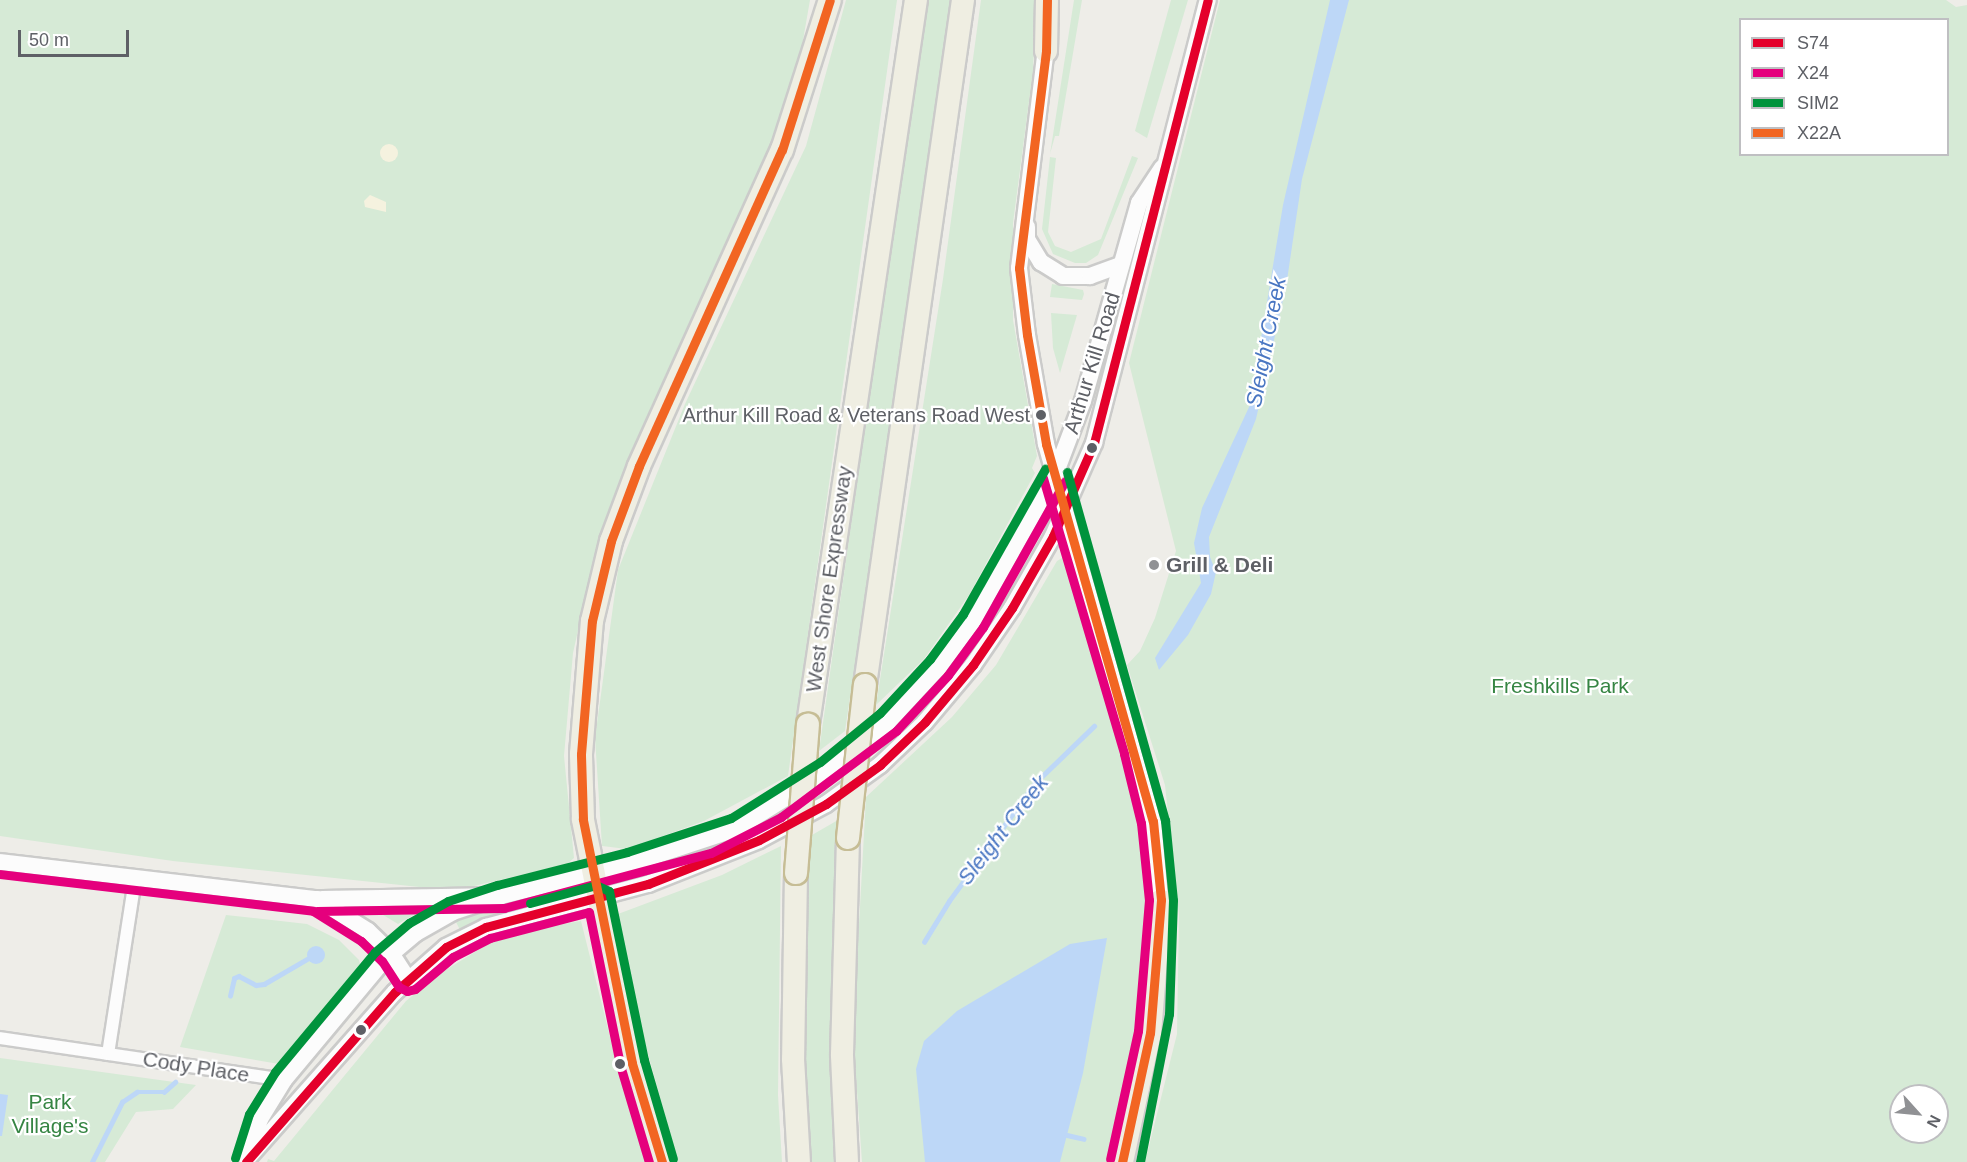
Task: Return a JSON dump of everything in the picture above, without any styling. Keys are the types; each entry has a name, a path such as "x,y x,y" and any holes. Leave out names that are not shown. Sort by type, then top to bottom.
{"highway":[{"path":"662,1162 632,1063 583,819 581,754 592,621 611,541 639,466 782,150 830,0"},
{"name":"West Shore Expressway","path":"799,1162 793,1059 799,797 916,0"},
{"path":"847,1162 842,1043 848,838 865,685 963,0"},
{"path":"1046,51 1047,0"},
{"path":"1122,1162 1150,1033 1161,900"}],"street":[{"path":"1052,0 1025,197 1019,268 1038,408 1055,475 1136,751 1153,821 1161,900 1157,1014 1128,1162"},
{"name":"Arthur Kill Road","path":"247,1161 408,979 446,947 486,927 598,897 699,866 759,840 826,804 880,765 925,722 973,665 1012,608 1065,510 1094,443 1208,0"},
{"name":"Arthur Kill Road","path":"501,896 707,842 736,829 827,772 888,722 939,667 973,621 1055,475 1083,401 1139,203 1149,184 1165,165"},
{"path":"1025,197 1027,239 1041,262 1063,276 1089,276 1121,265"},
{"path":"0,862 317,899 501,896"},
{"path":"108,1054 135,879"},
{"path":"247,1161 260,1119 284,1080 391,953 416,933 453,912 501,896"},
{"path":"317,899 349,916 391,953 408,979"},
{"name":"Cody Place","path":"0,1038 284,1080"}],"green space":[{"path":"0,0 810,0 794,92 759,183 623,478 593,563 573,653 564,756 574,858 567,864 470,887 429,888 173,861 0,836"},
{"path":"846,0 897,0 788,776 704,821 627,849 602,846 595,738 618,570 685,404 806,146"},
{"path":"925,0 954,0 845,731 819,751"},
{"path":"981,0 1036,0 1033,71 1013,223 1013,320 1037,456 1032,468 1035,473 969,595 924,659 876,705 943,279"},
{"path":"1074,0 1082,0 1059,136 1055,136 1050,154"},
{"path":"1171,0 1188,0 1147,138 1135,131"},
{"name":"Freshkills Park","path":"1220,0 1946,0 1956,7 1967,5 1967,1162 1145,1162 1177,1034 1179,915 1165,785 1127,665 1140,651 1155,618 1176,551 1129,363"},
{"path":"1132,156 1138,158 1098,255 1086,263 1075,263 1053,254 1042,229 1050,157 1056,158 1048,232 1055,246 1071,252 1101,239"},
{"path":"1052,284 1083,290 1082,300 1050,297"},
{"path":"1051,313 1077,315 1060,373 1053,348"},
{"path":"1067,555 1086,615 1150,872 1144,1020 1111,1162 862,1162 853,1034 866,797 952,717 996,665 1057,561"},
{"path":"838,820 829,1054 834,1162 808,1162 802,1050 808,879 812,835"},
{"path":"781,846 778,1095 782,1162 678,1162 610,917 722,875"},
{"path":"534,894 536,903 498,913 460,930 456,922 494,905"},
{"path":"375,910 413,913 415,914 398,924"},
{"path":"226,915 307,924 339,940 359,960 361,968 279,1064 180,1047"},
{"path":"581,921 619,1073 625,1073 654,1162 267,1162 268,1159 274,1161 406,1001 436,976 488,944 527,930"},
{"name":"Park Village's","path":"0,1058 196,1085 173,1109 136,1112 105,1162 0,1162"}],"sand":[{"path":"389,144 395,147 398,153 395,159 389,162 383,159 380,153 383,147"},
{"path":"370,195 386,202 386,212 365,207 364,201"}],"water":[{"path":"1330,0 1349,0 1302,179 1286,287 1256,419 1209,537 1210,557 1216,572 1211,594 1188,635 1159,670 1155,658 1201,583 1194,543 1202,508 1250,405 1283,205"},
{"path":"1107,938 1083,1073 1060,1162 925,1162 916,1069 924,1041 957,1011 1070,944"},
{"path":"312,946 320,946 325,951 323,962 312,964 307,959 307,951"},
{"path":"0,1094 8,1095 2,1136 0,1136"}],"waterway":[{"name":"Sleight Creek","path":"924,942 949,901 1035,783 1094,726"},
{"path":"230,996 234,978 239,976 256,985 264,984 307,959"},
{"path":"92,1162 122,1102 137,1092 164,1092 175,1082"},
{"path":"1067,1135 1084,1139"}],"transit line":[{"name":"X22A","path":"662,1162 632,1063 583,819 581,754 592,621 611,541 639,466 782,150 830,0"},
{"name":"X22A","path":"1047,0 1046,51 1019,268 1027,335 1046,444 1153,821 1161,900 1150,1033 1122,1162"},
{"name":"S74","path":"246,1162 395,992 446,947 486,927 648,884 759,840 826,804 880,765 925,722 973,665 1012,608 1053,536 1094,443 1208,0"},
{"name":"SIM2","path":"235,1158 249,1114 275,1072 375,952 409,923 448,901 497,885 627,852 731,818 820,762 880,713 930,659 963,614 1045,469"},
{"name":"SIM2","path":"1067,472 1165,820 1173,900 1169,1014 1140,1162"},
{"name":"X24","path":"1043,478 1124,754 1141,823 1149,900 1138,1031 1110,1159"},
{"name":"X24","path":"317,911 504,908 711,853 781,817 896,731 948,675 983,627 1065,481"},
{"name":"X24","path":"0,874 313,911 361,941 382,961 399,987 407,991 415,989 453,957 490,938 589,912 620,1065 649,1162"},
{"name":"SIM2","path":"530,903 596,885 609,891 644,1060 673,1159"}],"place":[{"name":"Arthur Kill Road & Veterans Road West","path":"1041,415"},
{"name":"Grill & Deli","path":"1154,565"}]}
